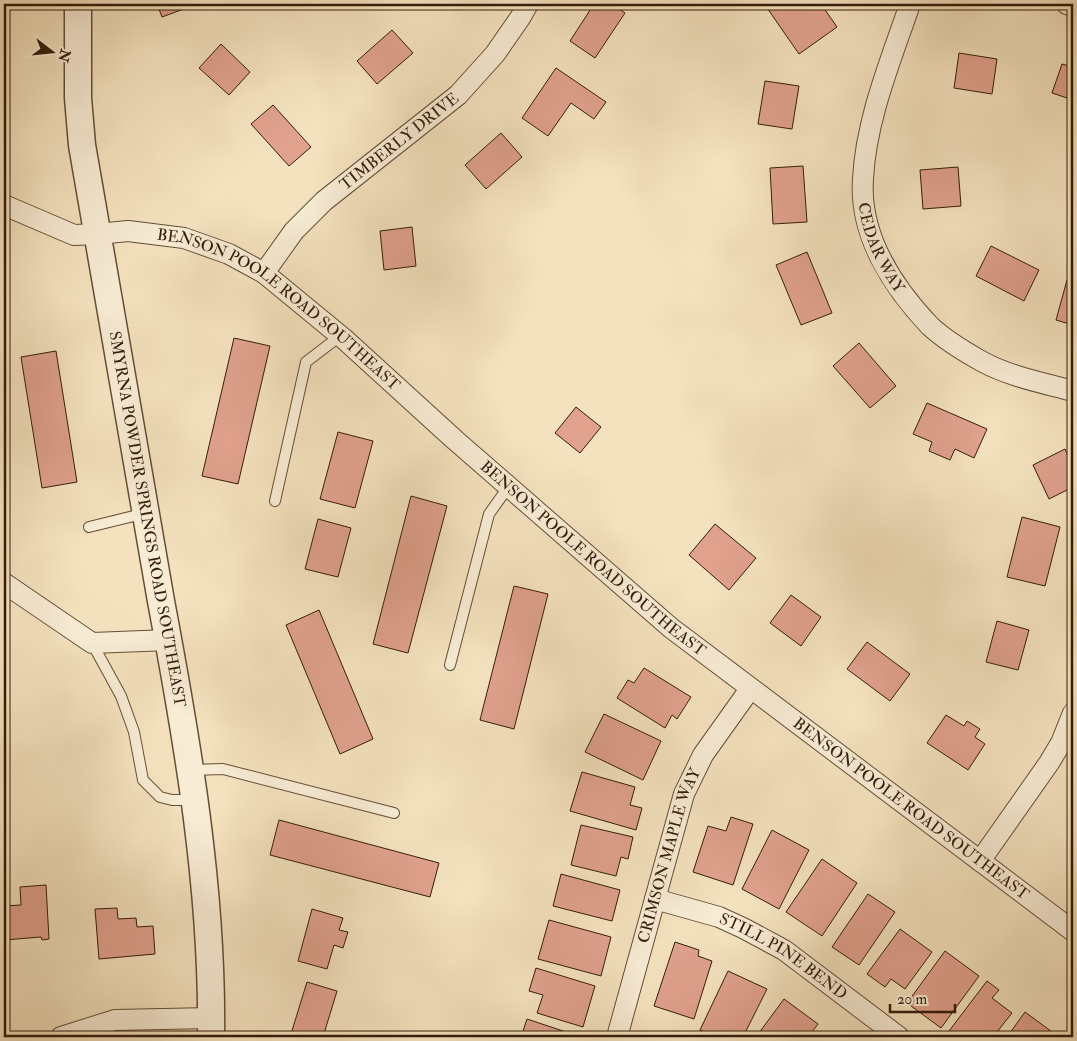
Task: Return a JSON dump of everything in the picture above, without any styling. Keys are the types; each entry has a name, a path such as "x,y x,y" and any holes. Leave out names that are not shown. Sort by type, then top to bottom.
{"street":[{"name":"SMYRNA POWDER SPRINGS ROAD SOUTHEAST","path":"78,4 77,52 82,145 190,770 207,909 211,1028"},
{"name":"TIMBERLY DRIVE","path":"264,273 294,231 324,201 458,96 494,54 528,4"},
{"name":"CEDAR WAY","path":"910,4 874,114 866,148 862,180 864,212 874,245 911,302 932,327 956,345 985,363 1014,374 1073,391"},
{"path":"1067,4 1073,6"},
{"name":"BENSON POOLE ROAD SOUTHEAST","path":"4,205 74,235 128,231 184,238 229,254 264,273 340,336 455,440 671,628 1073,932"},
{"path":"4,583 92,643 169,640"},
{"name":"CRIMSON MAPLE WAY","path":"617,1037 684,794 703,755 750,689"},
{"path":"980,861 1050,763 1061,743 1073,713"},
{"name":"STILL PINE BEND","path":"655,899 719,917 763,938 784,950 899,1037"},
{"path":"61,1037 115,1020 211,1028"}],"lane":[{"path":"275,501 306,362 340,336"},
{"path":"450,665 489,514 509,486"},
{"path":"89,527 146,513"},
{"path":"92,643 121,696 134,732 143,780 160,797 172,800 194,800"},
{"path":"190,770 222,769 394,813"}],"building":[{"path":"157,4 188,4 189,7 162,17"},
{"path":"594,4 612,4 625,13 595,58 570,41"},
{"path":"821,4 837,27 799,54 765,5"},
{"path":"392,30 413,53 377,84 357,61"},
{"path":"221,44 250,72 229,95 199,68"},
{"path":"959,53 997,59 992,94 954,88"},
{"path":"1062,64 1073,67 1073,100 1052,93"},
{"path":"556,68 606,102 594,119 571,103 548,136 522,118"},
{"path":"765,81 799,86 792,129 758,124"},
{"path":"273,105 311,147 289,166 251,124"},
{"path":"501,133 522,157 486,189 465,165"},
{"path":"803,166 807,222 773,224 770,168"},
{"path":"958,167 961,206 923,209 920,170"},
{"path":"412,227 416,266 384,270 380,231"},
{"path":"991,246 1039,270 1024,301 976,276"},
{"path":"807,252 832,313 801,325 776,265"},
{"path":"1067,280 1073,282 1073,325 1056,320"},
{"path":"234,338 270,346 238,484 202,476"},
{"path":"859,343 896,386 870,408 833,366"},
{"path":"56,351 77,482 42,488 21,357"},
{"path":"927,403 987,429 974,458 955,449 950,460 929,451 932,442 913,434"},
{"path":"576,407 601,427 580,453 555,433"},
{"path":"338,432 373,441 355,508 320,499"},
{"path":"1065,449 1073,466 1073,487 1049,499 1033,465"},
{"path":"411,496 447,506 408,653 373,644"},
{"path":"1022,517 1060,527 1045,586 1007,577"},
{"path":"318,519 351,528 338,577 305,569"},
{"path":"715,524 756,558 729,590 689,555"},
{"path":"514,586 548,594 514,729 480,720"},
{"path":"791,595 821,617 801,646 770,623"},
{"path":"319,610 373,739 340,754 286,625"},
{"path":"997,621 1029,630 1018,670 986,662"},
{"path":"867,642 910,674 890,701 847,669"},
{"path":"644,668 691,697 677,719 672,715 665,728 617,698 628,680 634,683"},
{"path":"604,714 661,741 643,780 585,752"},
{"path":"946,715 964,726 967,721 980,729 975,737 985,744 968,770 927,743"},
{"path":"582,772 635,787 630,805 642,808 636,830 570,811"},
{"path":"731,817 753,824 733,885 693,872 708,826 726,831"},
{"path":"279,820 439,863 430,897 270,855"},
{"path":"581,825 633,837 628,859 621,857 616,876 571,865"},
{"path":"772,830 809,850 779,909 742,889"},
{"path":"822,859 857,883 822,936 786,912"},
{"path":"561,874 620,890 612,921 553,906"},
{"path":"46,885 49,939 42,940 41,937 4,940 4,906 21,905 20,887"},
{"path":"868,894 895,912 859,965 832,947"},
{"path":"117,908 118,919 136,918 137,927 153,926 155,954 99,959 95,909"},
{"path":"312,909 343,918 339,930 348,932 343,948 334,945 327,969 298,961"},
{"path":"549,920 611,937 601,976 538,959"},
{"path":"900,929 932,952 905,989 891,979 885,987 867,974"},
{"path":"675,942 699,950 698,956 712,961 694,1019 654,1006"},
{"path":"945,951 979,976 941,1028 907,1003"},
{"path":"536,968 595,986 583,1027 537,1013 543,995 529,991"},
{"path":"728,971 767,989 743,1037 716,1037 700,1030"},
{"path":"987,981 999,990 992,998 1012,1013 993,1037 949,1037 946,1035"},
{"path":"307,982 337,991 323,1037 290,1037"},
{"path":"784,999 818,1024 808,1037 756,1037"},
{"path":"1025,1012 1059,1037 1007,1037"},
{"path":"527,1019 572,1034 571,1037 521,1037"}]}
